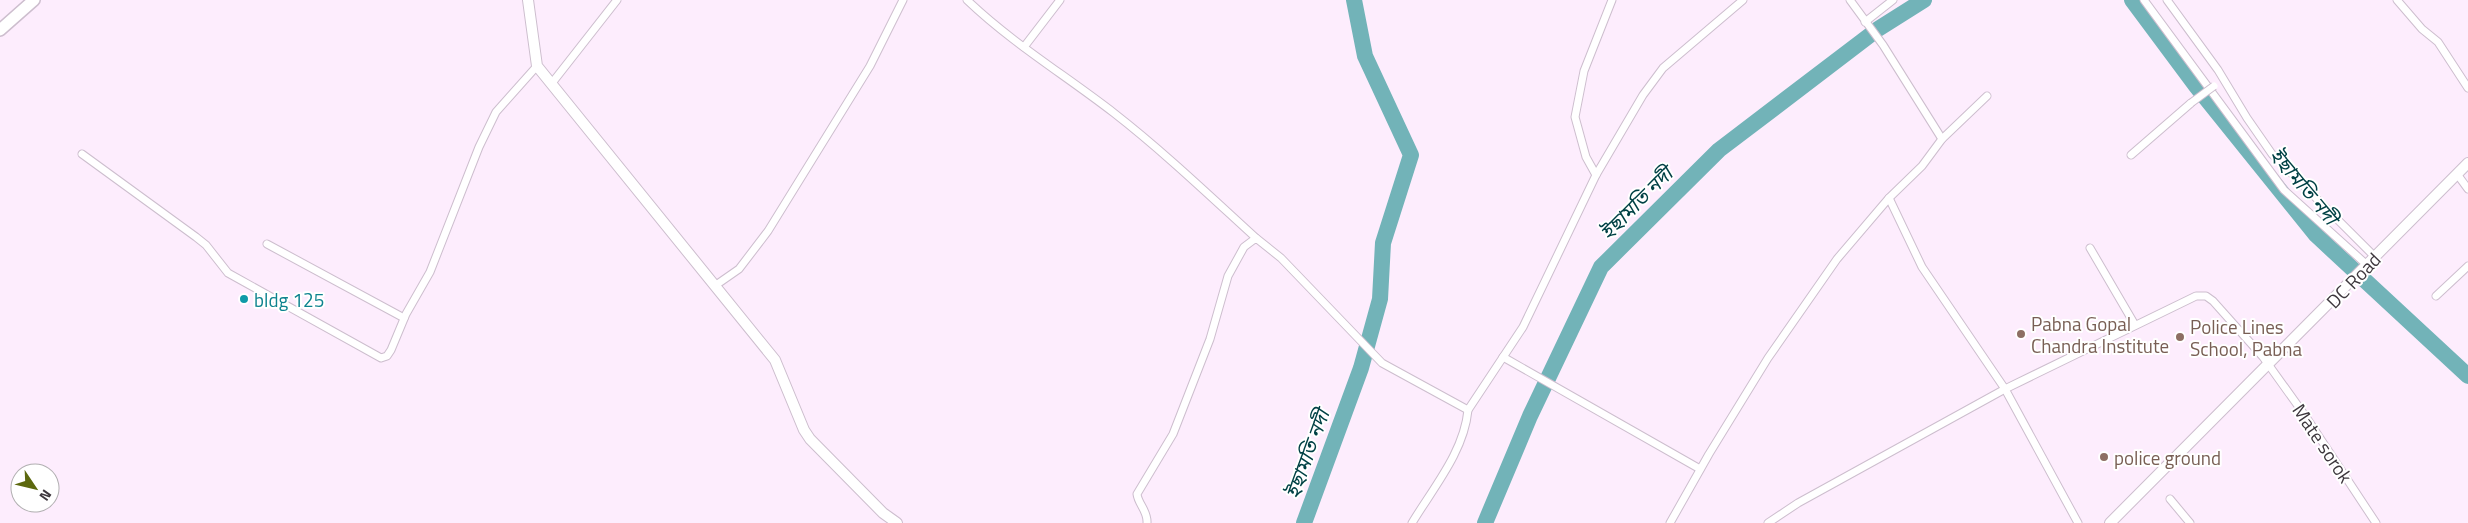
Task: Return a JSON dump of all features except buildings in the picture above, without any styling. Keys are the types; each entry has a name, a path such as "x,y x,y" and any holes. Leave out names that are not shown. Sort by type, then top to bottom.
{"main road":[{"path":"0,30 34,0"}],"street":[{"path":"528,0 537,66 775,360 804,430 810,439 883,513 897,523"},
{"path":"552,83 617,0"},
{"path":"716,285 739,269 768,231 870,66 903,0"},
{"path":"967,0 998,29 1114,113 1157,149 1281,258 1382,363 1468,410"},
{"path":"1024,47 1060,0"},
{"path":"1596,175 1586,157 1575,117 1584,71 1612,0"},
{"path":"1850,0 1883,46 1942,139"},
{"path":"1865,22 1893,0"},
{"path":"2144,0 2284,190 2367,265"},
{"path":"2166,0 2224,80 2272,154 2374,257"},
{"path":"2397,0 2422,29 2438,42 2468,88"},
{"path":"1412,523 1460,445 1467,425 1468,410 1523,327 1546,283 1596,175 1622,127 1662,68 1739,1"},
{"path":"82,154 196,236 206,245 228,273 335,331 376,356 386,356 404,318 430,272 479,147 496,112 537,66"},
{"path":"2131,155 2191,103 2224,80"},
{"path":"1670,523 1700,469 1773,350 1837,259 1889,198 1922,166 1942,139 1987,96"},
{"path":"2464,168 2468,189"},
{"name":"DC Road","path":"2110,523 2266,362 2346,288 2374,257 2464,168"},
{"path":"1889,198 1922,267 2005,389 2078,523"},
{"path":"1147,523 1144,508 1137,494 1173,434 1210,339 1228,276 1244,247 1256,238"},
{"path":"267,244 404,318"},
{"path":"2090,248 2135,325"},
{"path":"2436,296 2468,266"},
{"name":"Mate sorok","path":"1768,523 1798,503 2005,389 2196,296 2206,296 2216,303 2266,362 2306,416 2376,523"},
{"path":"1503,357 1536,377 1603,412 1700,469"},
{"path":"2170,499 2190,523"}],"waterway":[{"name":"ইছামতি নদী","path":"1304,523 1361,368 1380,299 1383,243 1411,155 1365,56 1354,0"},
{"name":"ইছামতি নদী","path":"1485,523 1530,416 1601,267 1719,150 1878,29 1924,0"},
{"name":"ইছামতি নদী","path":"2132,0 2196,86 2316,235 2468,376"}],"place":[{"name":"bldg 125","path":"244,299"},
{"name":"Pabna Gopal Chandra Institute","path":"2021,334"},
{"name":"Police Lines School, Pabna","path":"2180,337"},
{"name":"police ground","path":"2104,457"}]}
